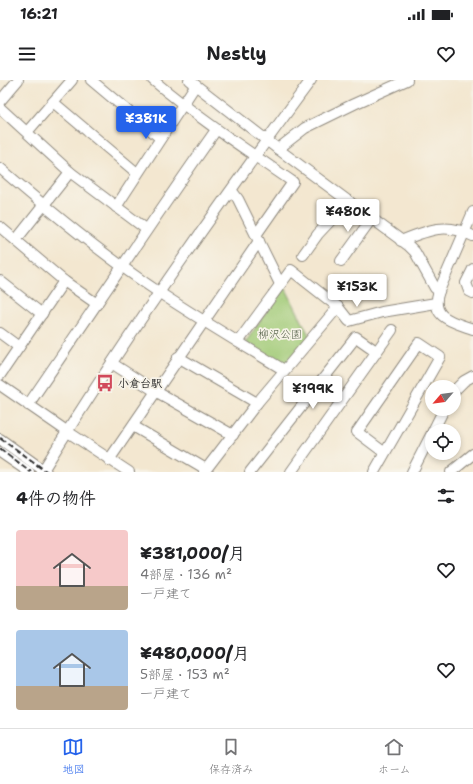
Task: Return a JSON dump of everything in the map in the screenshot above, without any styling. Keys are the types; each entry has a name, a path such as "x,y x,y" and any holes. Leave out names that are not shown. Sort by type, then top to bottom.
{"street":[{"path":"0,101 18,80"},
{"path":"27,132 72,80"},
{"path":"91,80 160,138"},
{"path":"109,460 133,426 293,182 216,130 183,105 154,80"},
{"path":"0,440 44,471 160,293 255,156 311,80"},
{"path":"278,149 305,128 407,80"},
{"path":"116,207 183,105 192,83 402,241 415,252 435,288 439,291"},
{"path":"53,102 137,173"},
{"path":"0,108 70,172 146,229"},
{"path":"28,405 123,267 146,229 216,130"},
{"path":"0,168 43,205 123,267 160,293 284,370"},
{"path":"16,240 70,172"},
{"path":"232,191 238,200 280,284"},
{"path":"303,255 349,201"},
{"path":"473,212 469,234 439,291 436,303 441,315 445,319 473,329"},
{"path":"341,261 372,218"},
{"path":"0,227 64,281 97,304"},
{"path":"402,241 424,231 445,227 469,234"},
{"path":"473,268 466,284 469,291 473,293"},
{"path":"238,342 291,270 338,307 349,321 382,312 436,303"},
{"path":"0,281 42,314"},
{"path":"0,375 64,281"},
{"path":"133,426 205,471 257,403 338,307"},
{"path":"291,472 392,330"},
{"path":"0,332 19,347"},
{"path":"250,472 356,337 376,351"},
{"path":"374,472 440,357 419,343 357,432 385,452"},
{"path":"178,357 257,403"},
{"path":"113,364 155,391 233,435"},
{"path":"461,384 473,376"},
{"path":"0,385 109,460 129,472"},
{"path":"412,472 425,447"},
{"path":"0,452 28,472"},
{"path":"451,472 473,454"}],"green space":[{"name":"柳沢公園","path":"284,285 310,337 286,366 245,343"}],"railway":[{"path":"0,438 47,472"},
{"path":"0,449 31,472"}],"place":[{"name":"小倉台駅","path":"105,383"}]}
